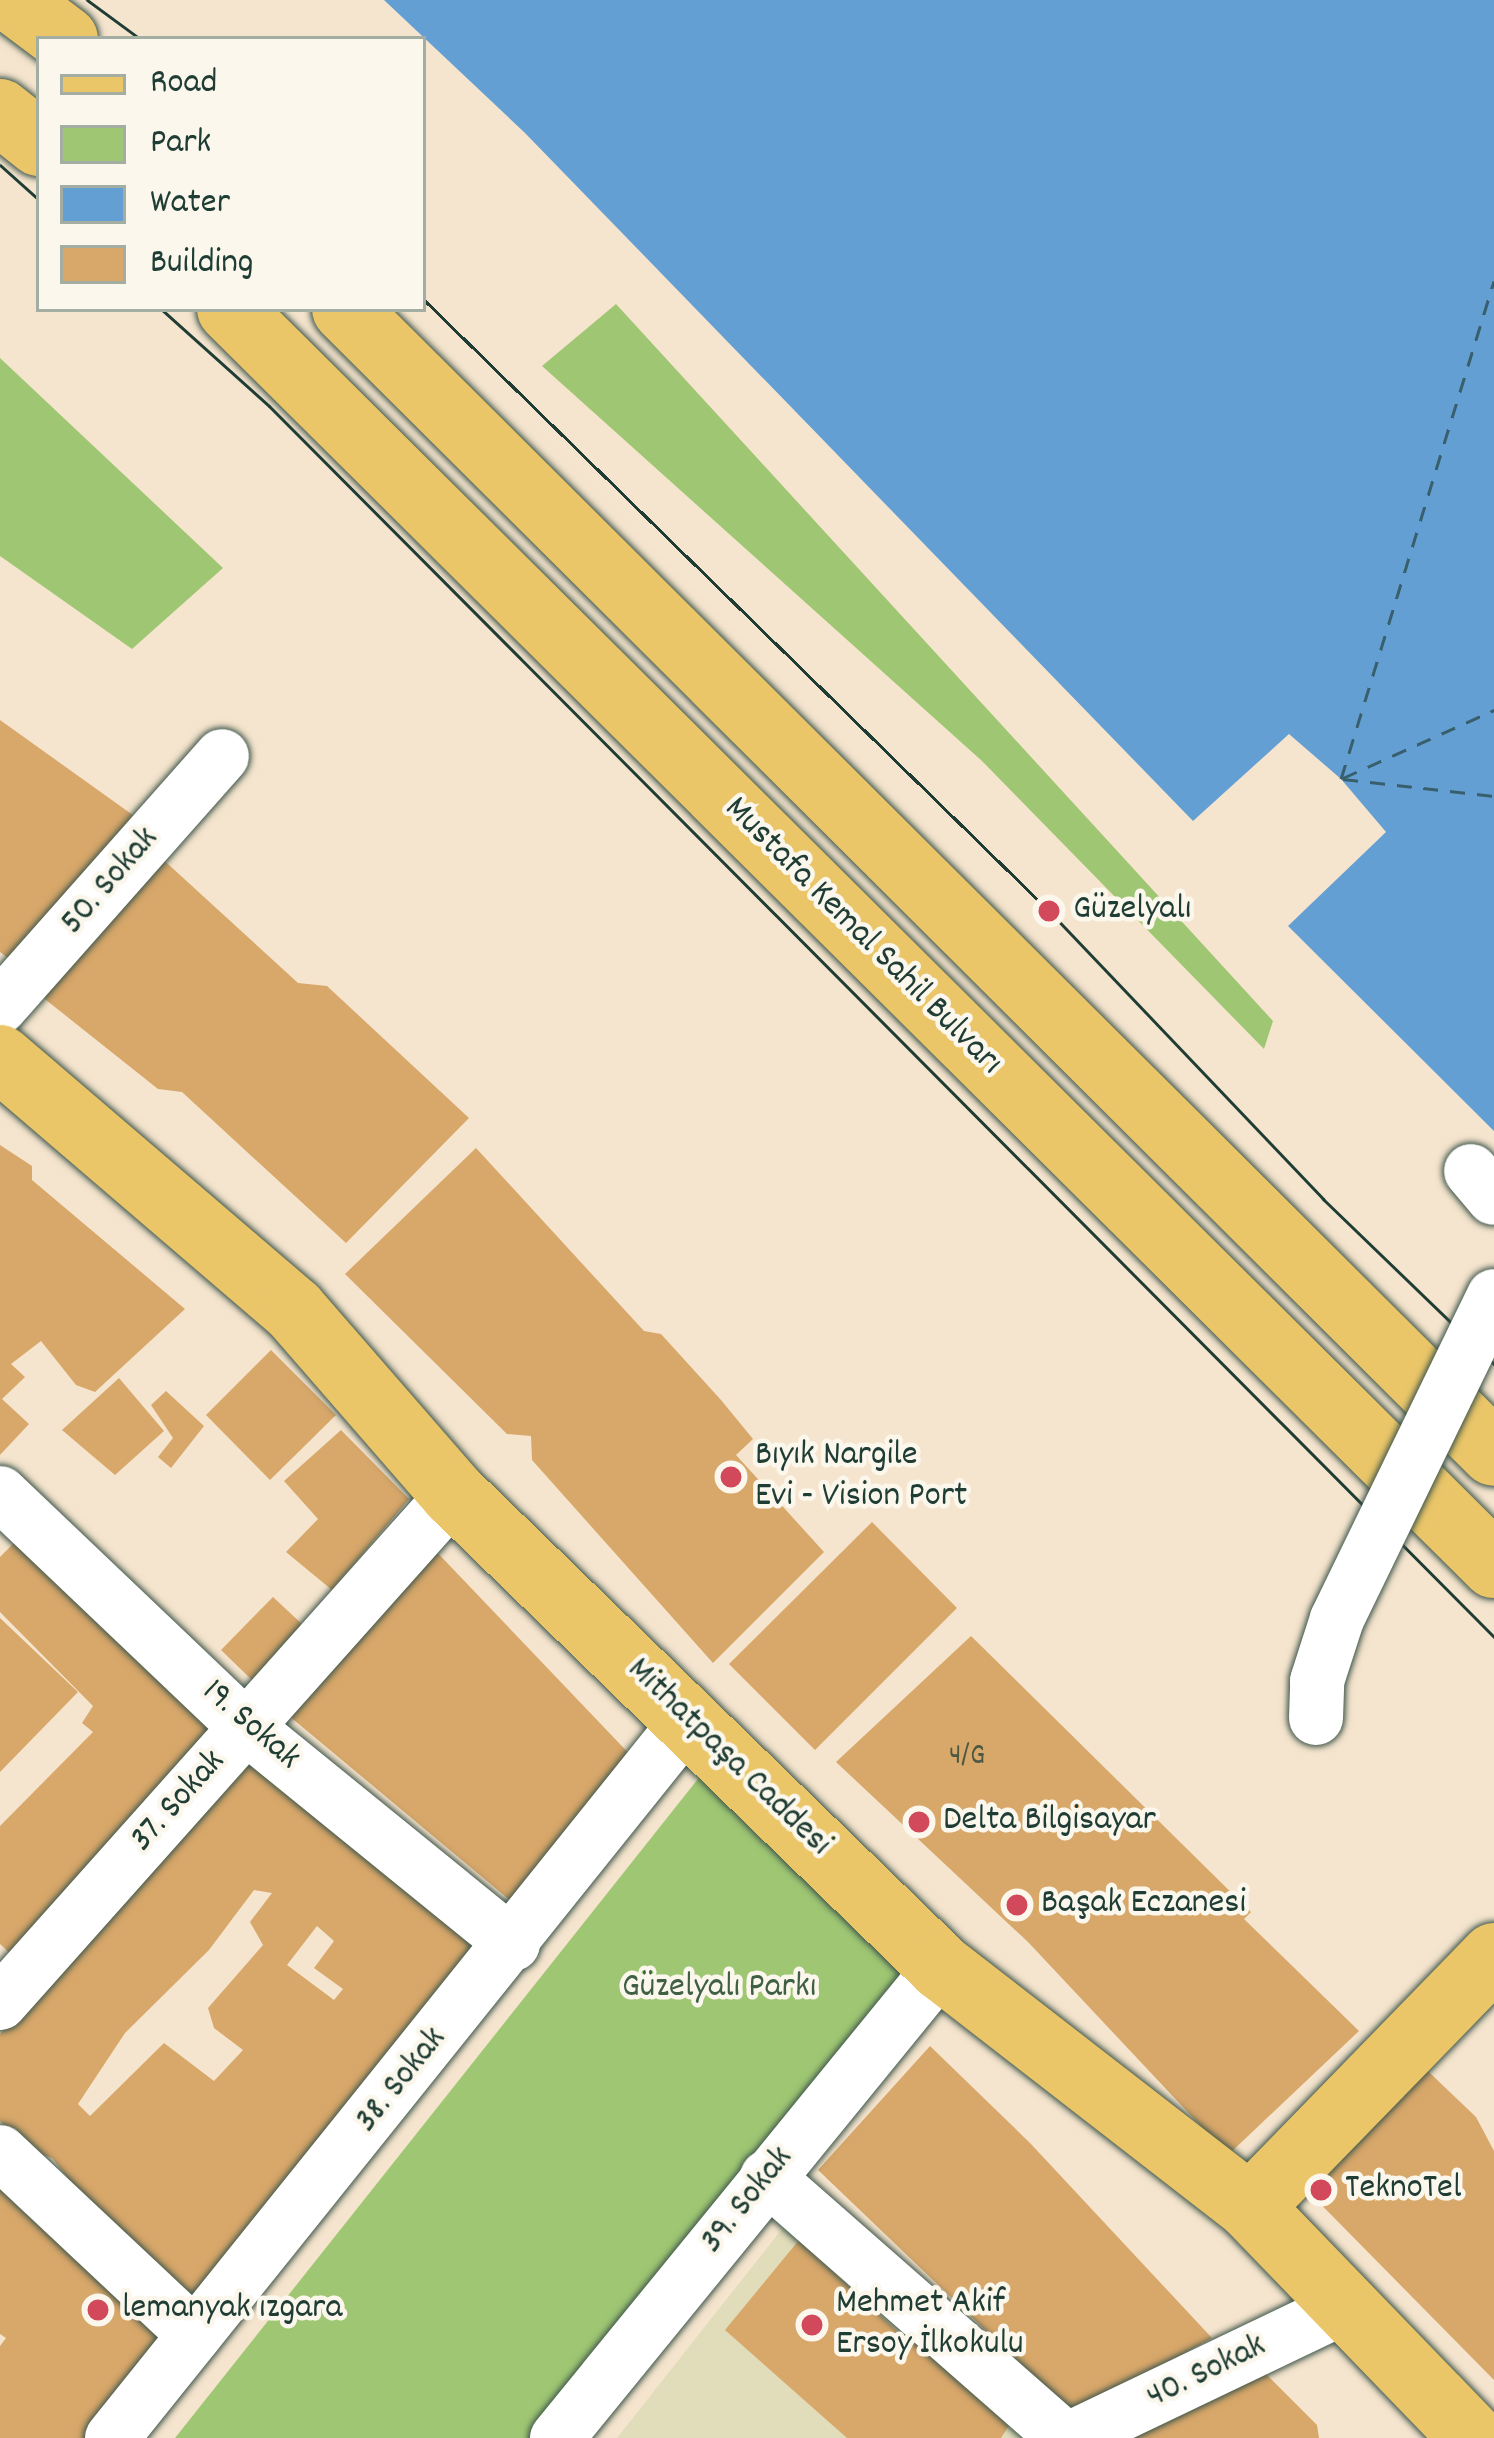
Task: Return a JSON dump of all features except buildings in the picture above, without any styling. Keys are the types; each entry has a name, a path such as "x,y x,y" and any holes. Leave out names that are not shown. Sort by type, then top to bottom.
{"main road":[{"path":"13,0 61,36"},
{"path":"0,112 36,140"},
{"name":"Mustafa Kemal Sahil Bulvarı","path":"233,312 1494,1565"},
{"path":"348,312 1494,1453"},
{"name":"Mithatpaşa Caddesi","path":"0,1058 293,1310 454,1494 941,1966 1250,2207 1342,2308 1473,2438"},
{"path":"1250,2207 1494,1956"}],"street":[{"name":"50. Sokak","path":"0,1007 222,756"},
{"path":"1316,1718 1320,1668 1337,1619 1494,1296"},
{"name":"37. Sokak","path":"0,2002 454,1494"},
{"name":"19. Sokak","path":"4,1503 246,1727 513,1944"},
{"name":"38. Sokak","path":"112,2438 513,1944 688,1720"},
{"name":"39. Sokak","path":"557,2438 941,1966"},
{"path":"0,2152 195,2335"},
{"path":"767,2177 1067,2438"},
{"name":"40. Sokak","path":"1067,2438 1342,2308"}],"shaded area":[{"name":"Mehmet Akif Ersoy İlkokulu","path":"793,2215 1036,2438 617,2438"}],"green space":[{"path":"616,304 1273,1021 1264,1049 982,761 542,366"},
{"path":"0,358 223,568 132,649 0,556"},
{"name":"Güzelyalı Parkı","path":"709,1765 921,1972 544,2438 175,2438"}],"water":[{"path":"384,0 1494,0 1494,1131 1288,926 1386,832 1341,779 1289,734 1193,821 525,133"}],"ferry route":[{"path":"1341,779 1494,281"},
{"path":"1343,778 1494,710"},
{"path":"1343,779 1494,796"}],"tram line":[{"path":"87,0 136,36"},
{"path":"0,165 36,197"},
{"path":"426,302 1049,911 1323,1199 1494,1364"},
{"path":"164,312 269,406 1494,1637"}],"place":[{"name":"Güzelyalı","path":"1049,911"},
{"name":"Bıyık Nargile Evi - Vision Port","path":"731,1477"},
{"name":"Delta Bilgisayar","path":"919,1822"},
{"name":"Başak Eczanesi","path":"1017,1905"},
{"name":"TeknoTel","path":"1321,2190"},
{"name":"lemanyak ızgara","path":"98,2310"},
{"name":"Mehmet Akif Ersoy İlkokulu","path":"812,2325"}]}
